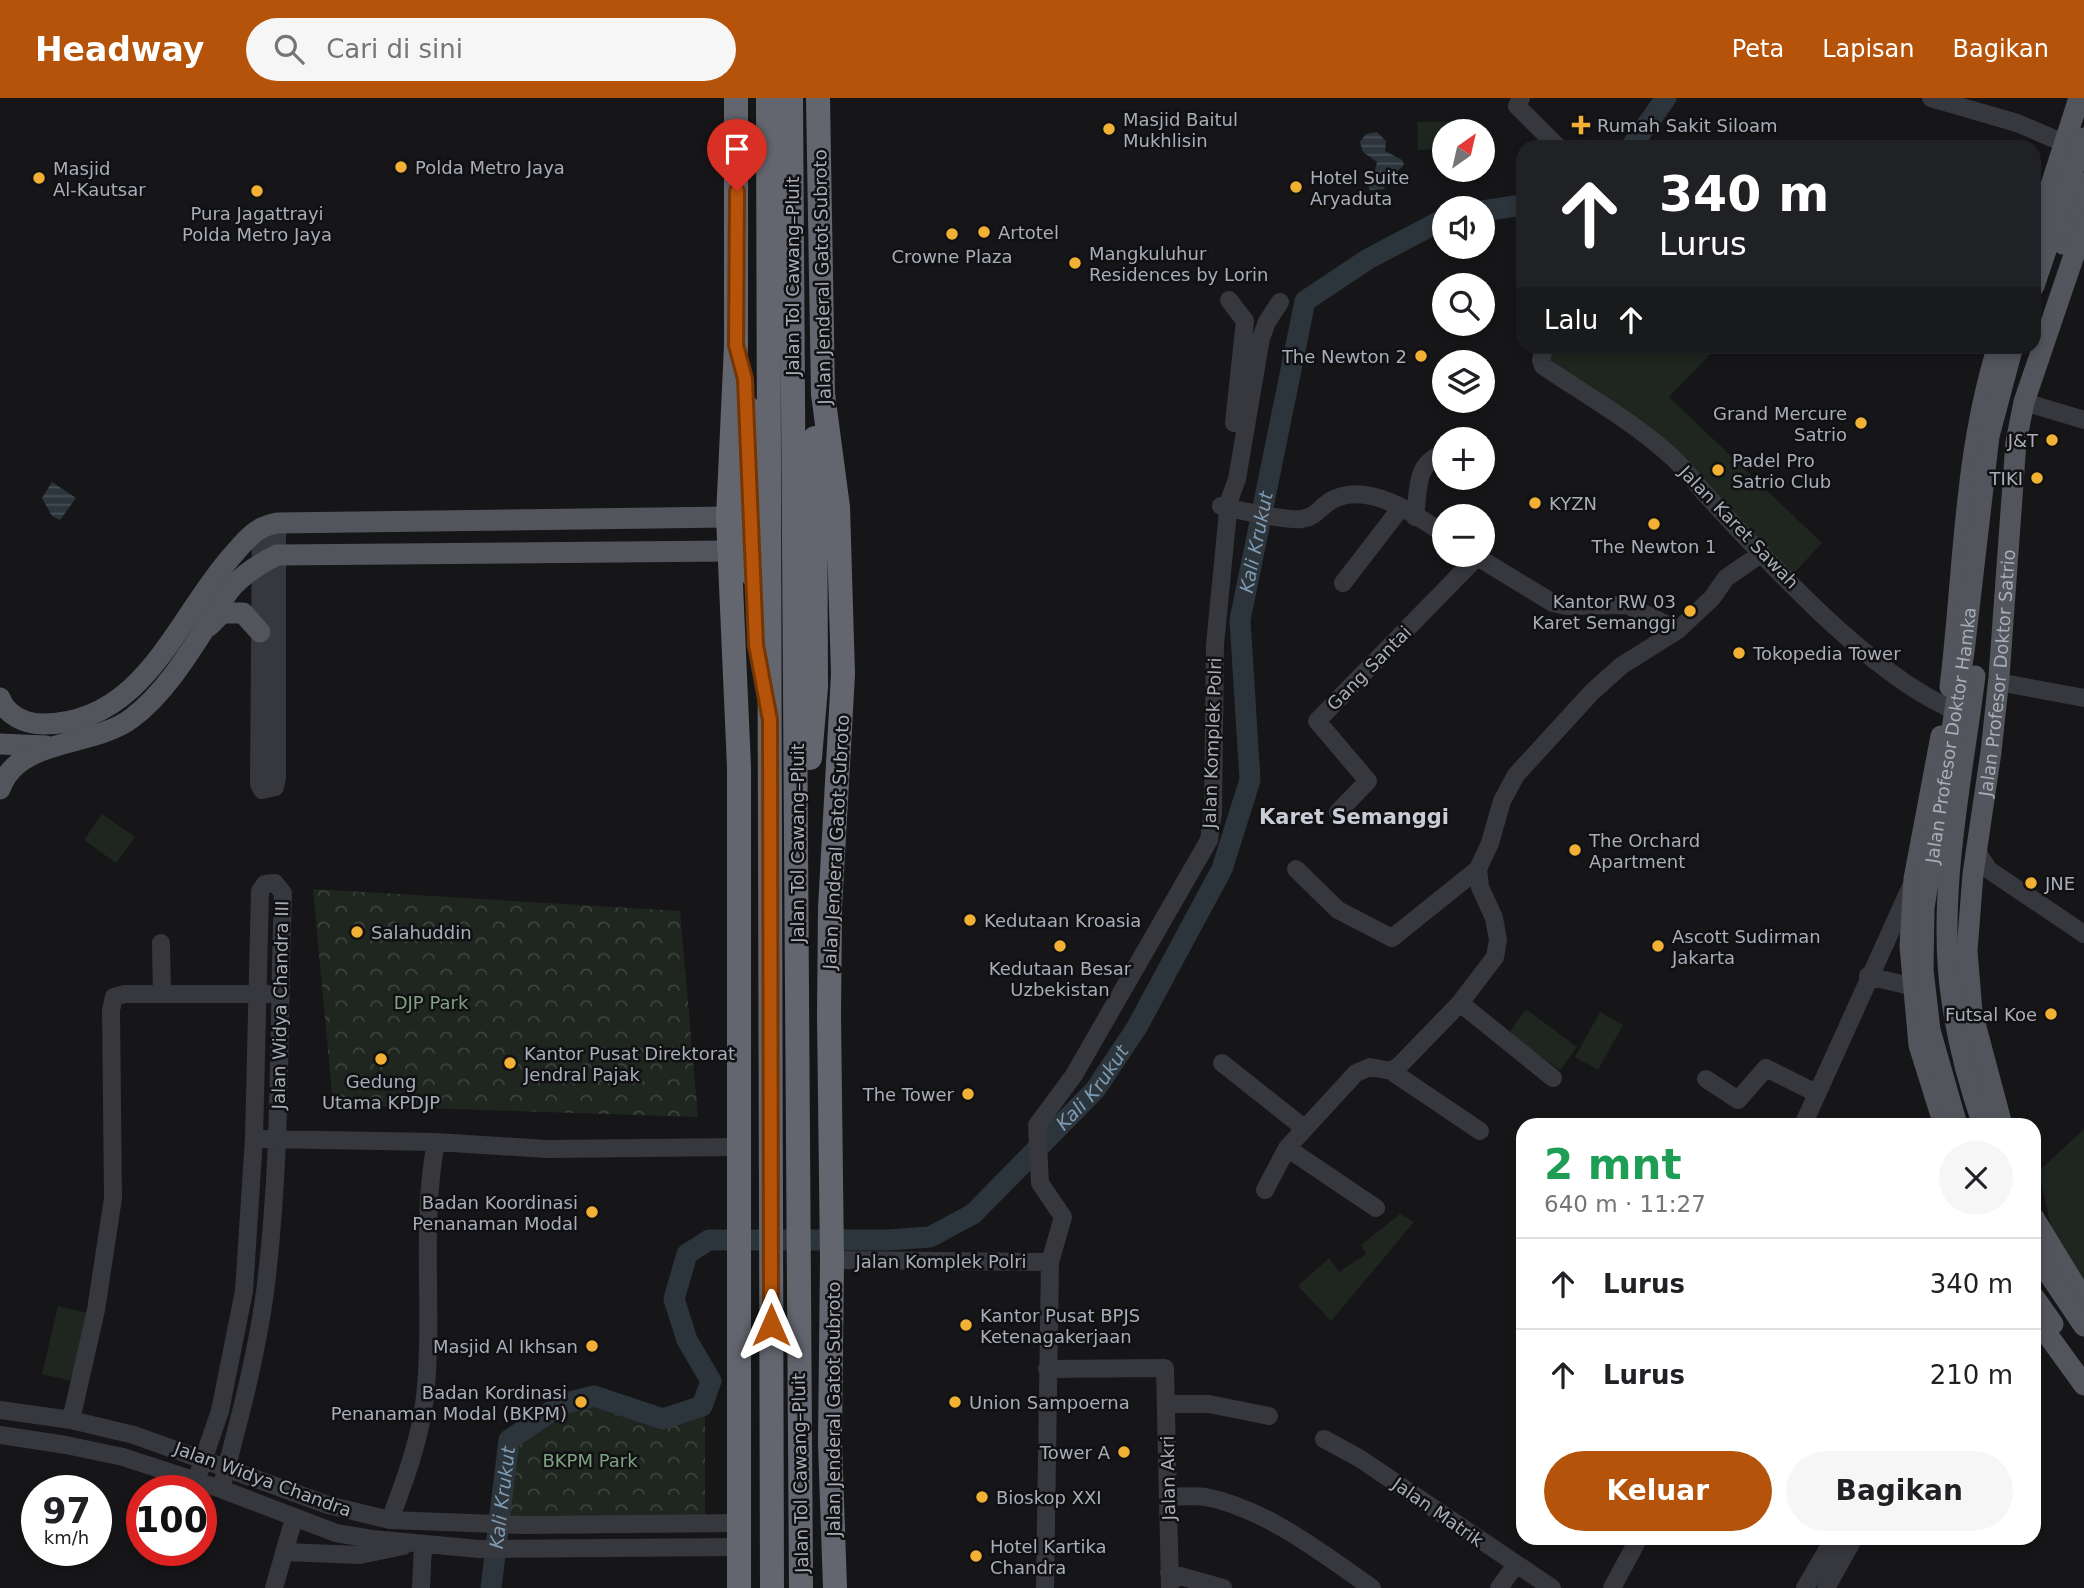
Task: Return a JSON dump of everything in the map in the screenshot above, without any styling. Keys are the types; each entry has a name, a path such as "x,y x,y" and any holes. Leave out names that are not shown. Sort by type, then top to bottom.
{"highway":[{"path":"736,98 736,345 728,517 739,767 739,1588"},
{"name":"Jalan Tol Cawang–Pluit","path":"768,98 772,1588"},
{"name":"Jalan Tol Cawang–Pluit","path":"791,98 801,1588"},
{"path":"797,906 816,687 811,98"},
{"name":"Jalan Jenderal Gatot Subroto","path":"818,98 823,394 838,507 843,674 830,908 830,1443 835,1588"},
{"path":"736,345 745,379 756,645 770,720"}],"main road":[{"path":"2041,259 2073,135 2079,98"},
{"path":"2041,220 2073,135"},
{"path":"2041,311 2084,183"},
{"name":"Jalan Profesor Doktor Satrio","path":"2041,333 2084,226"},
{"path":"1942,1118 1919,1045 1910,946 1914,879 1947,707 1966,502 1984,397 1998,354"},
{"name":"Jalan Profesor Doktor Hamka","path":"1955,1118 1930,1030 1923,970 1924,908 1962,664 1989,436 2011,354"},
{"name":"Jalan Profesor Doktor Satrio","path":"2000,1118 1972,1012 1967,951 1970,894 1998,682 2011,485 2033,354"},
{"name":"Jalan Profesor Doktor Hamka","path":"1981,1118 1968,1080 1951,999 1948,948 1951,873 2002,441 2033,354"},
{"path":"1984,397 1989,387 1995,385 2024,402"},
{"path":"0,698 4,708 19,719 36,724 56,724 110,705 144,679 218,572 269,524 728,517"},
{"path":"634,518 635,551"},
{"path":"0,789 4,777 22,759 114,730 134,717 162,689 232,587 268,559 729,551"},
{"path":"202,632 222,613 243,613 260,632"},
{"path":"0,744 59,746"},
{"path":"1926,1069 1948,1043 1969,1043 1980,1049"},
{"path":"2041,1229 2084,1300"},
{"path":"2041,1262 2084,1326"},
{"path":"2041,1307 2084,1365"},
{"path":"2041,1326 2084,1385"}],"street":[{"path":"1521,98 1517,106 1551,140"},
{"path":"1931,98 2017,123 2073,135"},
{"path":"1205,686 1228,508 1245,321 1230,300"},
{"name":"Jalan Komplek Polri","path":"1045,1588 1050,1262 1063,1217 1040,1183 1037,1125 1086,1056 1209,840 1213,812 1215,645 1228,508 1237,479 1261,338 1267,322 1280,302"},
{"name":"Jalan Karet Sawah","path":"1543,354 1543,366 1645,433 1686,471 1762,552 1863,649 1929,698 1947,707"},
{"path":"2024,402 2084,420"},
{"path":"1343,583 1408,513 1422,466 1432,457"},
{"path":"1228,508 1299,520 1316,515 1334,499 1360,494 1377,497 1432,527"},
{"path":"268,559 260,632 259,784 266,791 275,787 277,777 268,559 269,524"},
{"path":"1296,869 1338,910 1392,937 1478,869 1490,843 1502,801 1516,775 1592,692 1621,666 1678,630 1712,598 1726,578 1762,552"},
{"name":"Gang Santai","path":"1338,812 1368,781 1317,721 1464,567"},
{"path":"1493,567 1553,603 1566,606 1627,605 1678,630"},
{"path":"1998,682 2084,698"},
{"path":"1977,852 1989,870 2084,934"},
{"path":"1391,1071 1418,1049 1491,965 1498,940 1494,918 1480,887 1478,869"},
{"path":"1805,1118 1914,879"},
{"path":"1970,894 2004,880"},
{"name":"Jalan Widya Chandra III","path":"198,1475 220,1410 244,1291 254,1138 260,891 270,882 279,885 283,893 276,1140 265,1291 251,1376 221,1489"},
{"path":"161,943 162,994"},
{"path":"1868,976 1914,987"},
{"path":"71,1420 96,1310 113,1198 114,997 125,994 279,994"},
{"path":"1460,1003 1553,1078"},
{"path":"1222,1063 1304,1128"},
{"path":"1265,1190 1287,1148 1304,1128 1356,1073 1370,1067 1391,1071 1480,1130"},
{"path":"1706,1079 1738,1100 1766,1068 1815,1093"},
{"path":"254,1138 436,1142 547,1149 739,1147"},
{"path":"390,1520 410,1469 425,1396 429,1207 436,1142"},
{"path":"1287,1148 1376,1208"},
{"name":"Jalan Komplek Polri","path":"832,1244 1050,1262"},
{"name":"Jalan Akri","path":"1048,1369 1165,1368 1170,1581"},
{"path":"1166,1404 1209,1404 1269,1416"},
{"name":"Jalan Widya Chandra","path":"0,1410 71,1420 134,1434 328,1505 390,1520 477,1524 642,1525 739,1535"},
{"name":"Jalan Widya Chandra","path":"0,1435 123,1457 178,1475"},
{"name":"Jalan Matrik","path":"1324,1439 1403,1487 1515,1566 1552,1588"},
{"name":"Jalan Widya Chandra","path":"217,1488 336,1532 416,1544 514,1550 643,1549 739,1535"},
{"path":"1168,1497 1202,1496 1242,1508 1262,1517 1372,1588"},
{"path":"274,1588 294,1518"},
{"path":"642,1525 643,1549"},
{"path":"284,1552 374,1554 416,1544 421,1588"},
{"path":"1612,1588 1635,1545"},
{"path":"1826,1588 1833,1545"},
{"path":"1805,1588 1830,1566 1848,1545"},
{"path":"1499,1588 1515,1566"},
{"path":"1170,1581 1223,1588"}],"green space":[{"path":"1417,122 1432,122 1432,149 1418,150"},
{"name":"Padel Pro Satrio Club","path":"1548,354 1710,354 1669,397 1822,543 1791,576 1701,482 1566,380 1546,357"},
{"path":"102,814 135,837 116,863 84,840"},
{"name":"DJP Park","path":"313,889 680,911 698,1117 333,1105"},
{"path":"1526,1009 1577,1047 1560,1070 1509,1033"},
{"path":"1600,1012 1623,1025 1598,1070 1575,1057"},
{"path":"2084,1129 2084,1303 2058,1262 2041,1169"},
{"path":"1400,1214 1414,1222 1331,1321 1298,1286 1329,1258 1339,1272 1366,1254 1361,1245"},
{"path":"58,1306 92,1314 76,1382 42,1374"},
{"name":"BKPM Park","path":"593,1402 664,1426 705,1413 705,1515 505,1516 514,1443 565,1410"}],"shaded area":[{"path":"1377,132 1386,141 1385,151 1402,160 1404,165 1387,181 1384,189 1370,190 1365,180 1375,171 1377,162 1363,152 1360,142 1366,134"},
{"path":"52,482 76,498 60,520 52,516 42,498"}],"waterway":[{"name":"Kali Krukut","path":"1636,140 1666,98"},
{"name":"Kali Krukut","path":"1495,209 1516,206"},
{"name":"Kali Krukut","path":"491,1588 509,1440 562,1404 594,1396 663,1419 702,1406 711,1381 687,1340 674,1299 687,1254 709,1240 887,1240 930,1237 973,1214 1095,1090 1137,1027 1222,869 1250,780 1240,620 1305,301 1368,259 1432,225"}],"place":[{"name":"Rumah Sakit Siloam","path":"1581,125"},
{"name":"Masjid Baitul Mukhlisin","path":"1109,129"},
{"name":"Polda Metro Jaya","path":"401,167"},
{"name":"Masjid Al-Kautsar","path":"39,178"},
{"name":"Hotel Suite Aryaduta","path":"1296,187"},
{"name":"Pura Jagattrayi Polda Metro Jaya","path":"257,191"},
{"name":"Artotel","path":"984,232"},
{"name":"Crowne Plaza","path":"952,234"},
{"name":"Mangkuluhur Residences by Lorin","path":"1075,263"},
{"name":"The Newton 2","path":"1421,356"},
{"name":"Grand Mercure Satrio","path":"1861,423"},
{"name":"J&T","path":"2052,440"},
{"name":"Padel Pro Satrio Club","path":"1718,470"},
{"name":"TIKI","path":"2037,478"},
{"name":"KYZN","path":"1535,503"},
{"name":"The Newton 1","path":"1654,524"},
{"name":"Kantor RW 03 Karet Semanggi","path":"1690,611"},
{"name":"Tokopedia Tower","path":"1739,653"},
{"name":"The Orchard Apartment","path":"1575,850"},
{"name":"JNE","path":"2031,883"},
{"name":"Kedutaan Kroasia","path":"970,920"},
{"name":"Salahuddin","path":"357,932"},
{"name":"Kedutaan Besar Uzbekistan","path":"1060,946"},
{"name":"Ascott Sudirman Jakarta","path":"1658,946"},
{"name":"Futsal Koe","path":"2051,1014"},
{"name":"Gedung Utama KPDJP","path":"381,1059"},
{"name":"Kantor Pusat Direktorat Jendral Pajak","path":"510,1063"},
{"name":"The Tower","path":"968,1094"},
{"name":"Badan Koordinasi Penanaman Modal","path":"592,1212"},
{"name":"Kantor Pusat BPJS Ketenagakerjaan","path":"966,1325"},
{"name":"Masjid Al Ikhsan","path":"592,1346"},
{"name":"Badan Kordinasi Penanaman Modal (BKPM)","path":"581,1402"},
{"name":"Union Sampoerna","path":"955,1402"},
{"name":"Tower A","path":"1124,1452"},
{"name":"Bioskop XXI","path":"982,1497"},
{"name":"Hotel Kartika Chandra","path":"976,1556"}],"district":[{"name":"Karet Semanggi","path":"1354,817"}],"route":[{"path":"737,191 736,345 745,379 756,645 770,720 771,1325"}]}
